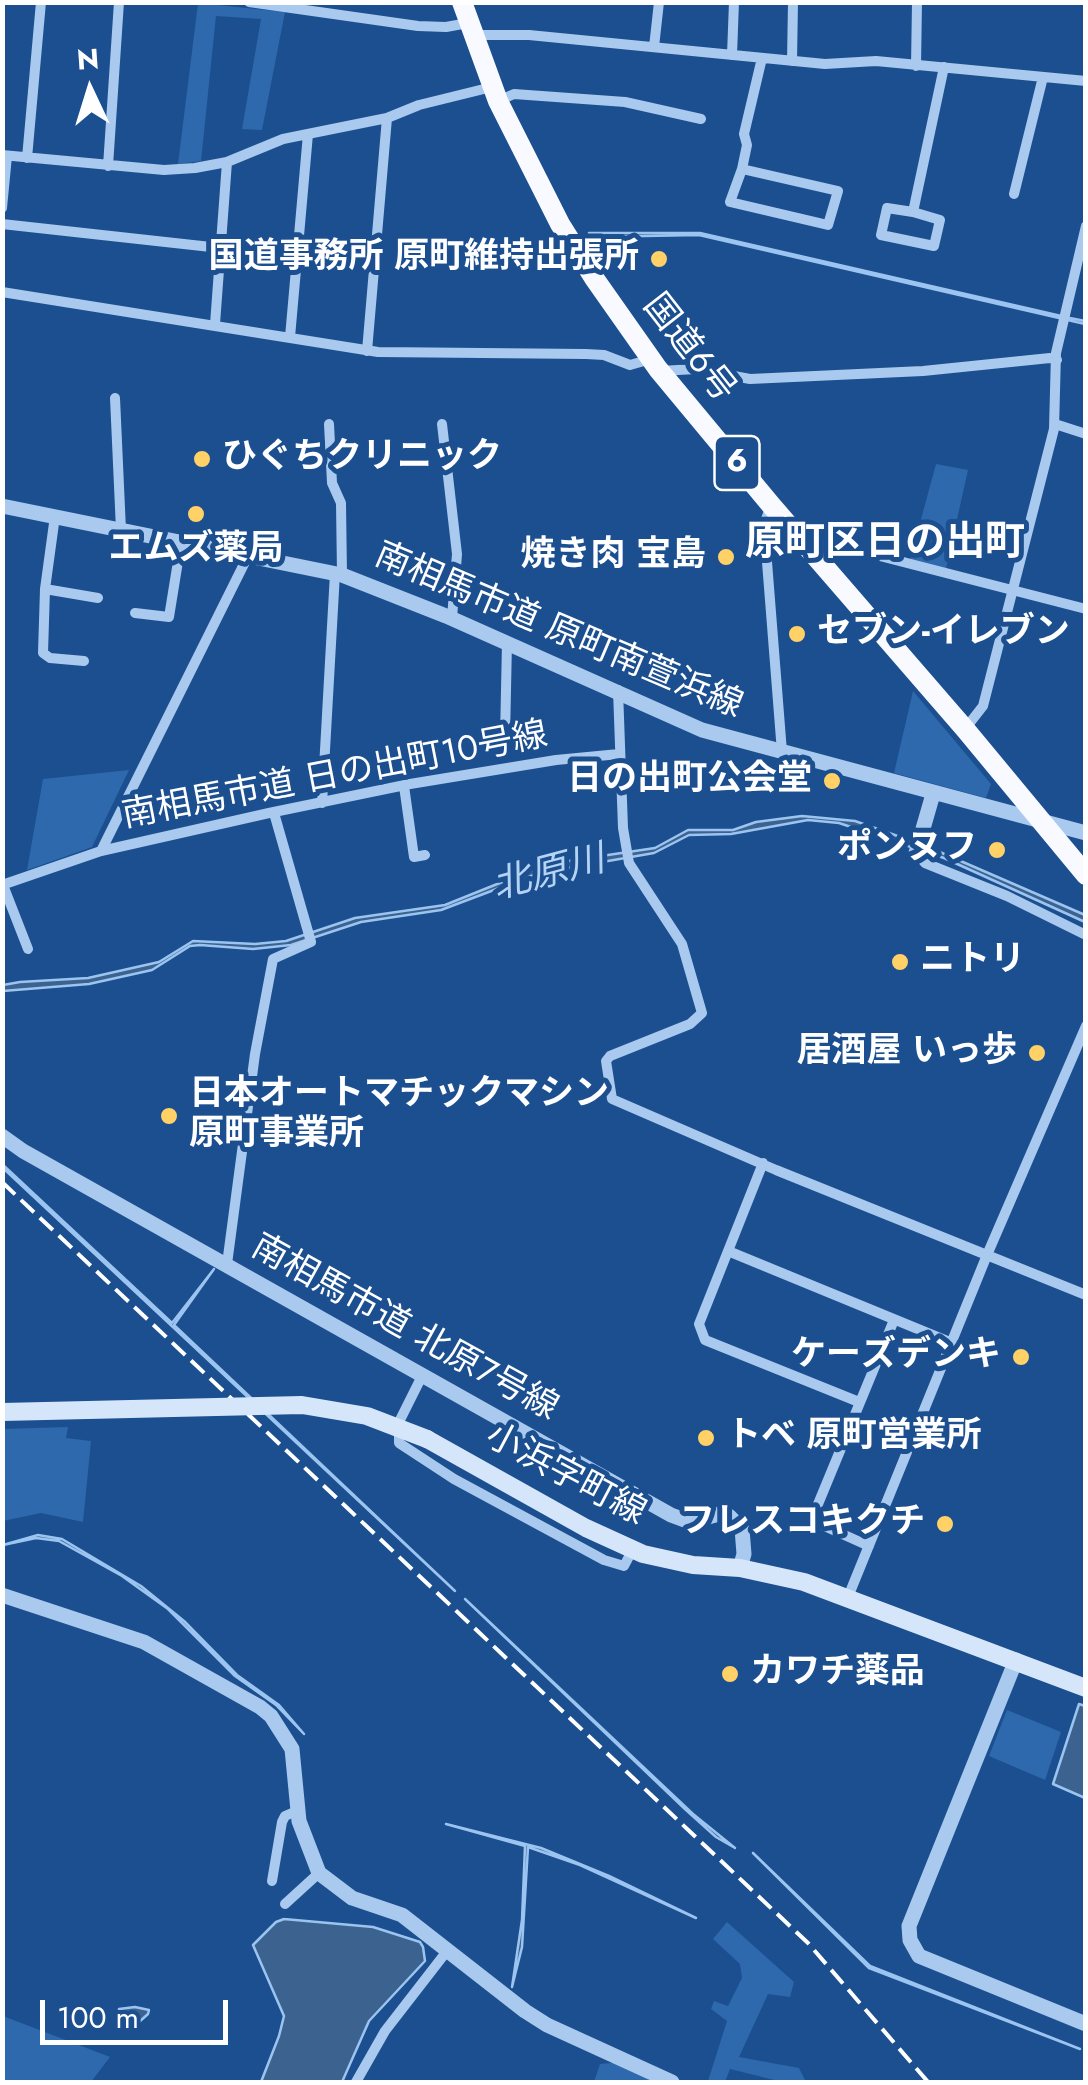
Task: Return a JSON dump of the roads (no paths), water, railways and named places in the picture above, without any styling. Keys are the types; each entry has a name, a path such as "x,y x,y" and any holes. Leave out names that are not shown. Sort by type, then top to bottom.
{"highway":[{"name":"国道6号","path":"468,20 495,94 560,224 656,365 1086,875"}],"main road":[{"name":"小浜字町線","path":"2,1412 302,1405 367,1416 428,1439 586,1528 633,1550 693,1565 740,1568 794,1579 1086,1688"}],"street":[{"path":"27,158 42,2"},
{"path":"108,166 119,2"},
{"path":"249,2 418,26 446,27 468,20 529,34 792,61 876,61 1086,81"},
{"path":"654,47 659,2"},
{"path":"732,55 734,2"},
{"path":"792,61 793,2"},
{"path":"916,66 917,2"},
{"path":"742,169 838,191 828,226 730,202 748,145 744,134 762,58"},
{"path":"913,212 944,68"},
{"path":"1014,194 1043,77"},
{"path":"2,208 5,156 164,170 227,162 282,139 388,118 418,105 495,94 626,102 702,120"},
{"path":"367,351 388,118"},
{"path":"290,338 308,134"},
{"path":"214,324 227,162"},
{"path":"888,208 913,212 940,220 934,246 881,234 888,208"},
{"path":"2,224 220,248"},
{"path":"965,728 983,706 1055,424 1056,360 1086,226"},
{"path":"2,292 367,351 604,355 630,365 656,365 750,379 1056,360"},
{"path":"114,398 121,530"},
{"path":"322,803 341,503 332,483 329,424"},
{"path":"442,424 457,554 452,618"},
{"path":"1055,424 1086,434"},
{"path":"771,505 764,524 782,752"},
{"name":"南相馬市道 原町南萱浜線","path":"2,506 338,574 452,618 702,730 1086,833"},
{"path":"56,516 45,589 43,653 50,658 84,661"},
{"path":"135,613 169,618 181,543"},
{"path":"811,551 828,543 1086,609"},
{"path":"101,851 248,556"},
{"path":"45,589 98,598"},
{"path":"505,738 507,642"},
{"path":"618,690 619,754 629,863 682,944 702,1013 690,1024 610,1056 606,1061 612,1099 1086,1294"},
{"name":"南相馬市道 日の出町10号線","path":"3,885 101,851 274,813 556,760 619,754"},
{"path":"404,786 414,858 425,856"},
{"path":"933,794 916,853 925,863 1084,930"},
{"path":"227,1264 255,1054 274,959 309,937 274,813"},
{"path":"3,885 28,949"},
{"path":"848,1597 987,1255 1086,1026"},
{"name":"南相馬市道 北原7号線","path":"2,1136 682,1520 699,1522 719,1514 729,1516 742,1530 744,1554 740,1568"},
{"path":"764,1163 699,1324 705,1340 859,1402"},
{"path":"728,1251 952,1343"},
{"path":"869,1546 822,1526 816,1519 816,1509 894,1320"},
{"path":"423,1374 399,1422 399,1442 454,1479 604,1560 624,1566 633,1550"},
{"path":"2,1595 144,1642 260,1707 271,1716 292,1749 304,1841 318,1874 352,1898 402,1915 547,2025 672,2082"},
{"path":"1016,1660 909,1926 910,1940 918,1956 1086,2024"},
{"path":"272,1881 282,1822 285,1816 299,1810"},
{"path":"285,1904 318,1874"},
{"path":"356,2082 385,2031 447,1951"}],"railway":[{"path":"2,1182 808,1943 928,2082"}],"place":[{"name":"国道事務所 原町維持出張所","path":"659,259"},
{"name":"ひぐちクリニック","path":"202,459"},
{"name":"エムズ薬局","path":"196,514"},
{"name":"焼き肉 宝島","path":"726,557"},
{"name":"セブン-イレブン","path":"797,634"},
{"name":"日の出町公会堂","path":"832,781"},
{"name":"ポンヌフ","path":"997,850"},
{"name":"ニトリ","path":"900,962"},
{"name":"居酒屋 いっ歩","path":"1037,1053"},
{"name":"日本オートマチックマシン 原町事業所","path":"169,1116"},
{"name":"ケーズデンキ","path":"1021,1357"},
{"name":"トベ 原町営業所","path":"706,1438"},
{"name":"フレスコキクチ","path":"945,1524"},
{"name":"カワチ薬品","path":"730,1674"}],"district":[{"name":"原町区日の出町","path":"885,544"}],"water label":[{"name":"北原川","path":"549,875"}]}
